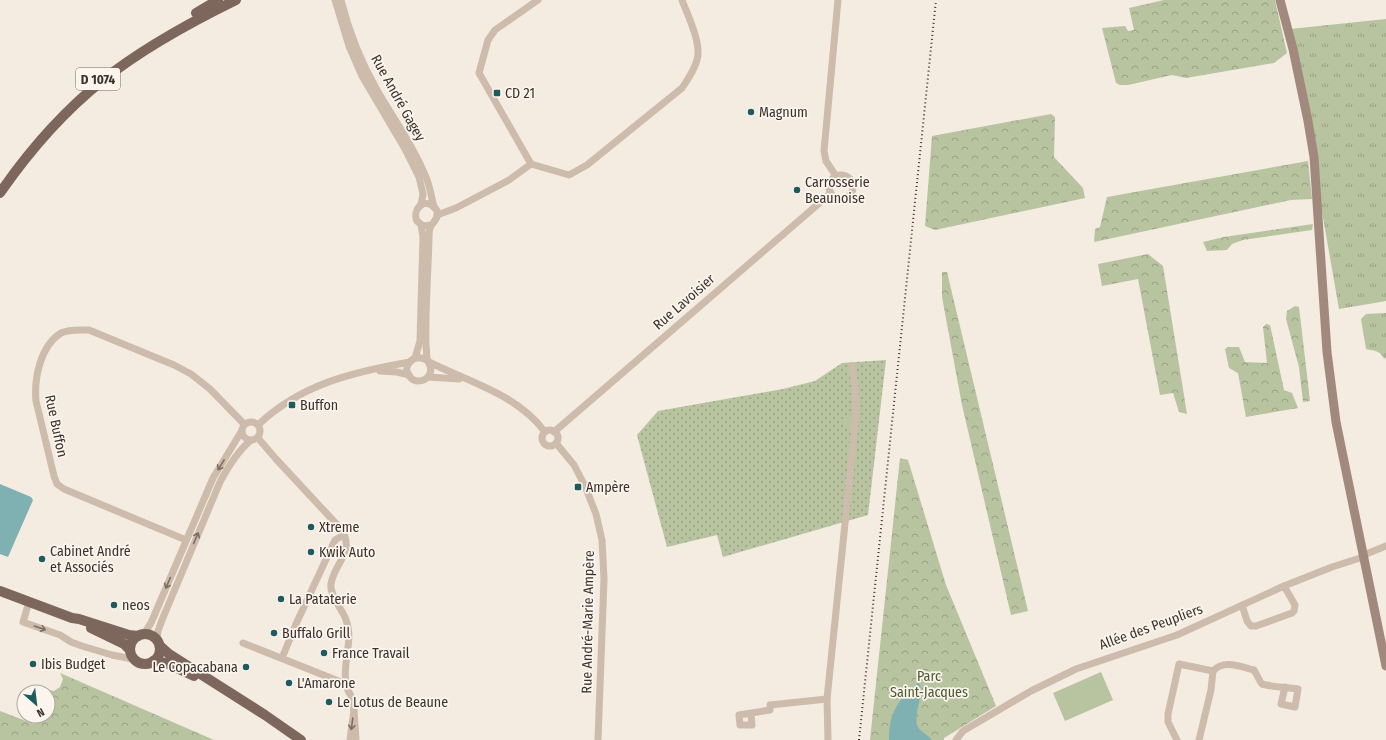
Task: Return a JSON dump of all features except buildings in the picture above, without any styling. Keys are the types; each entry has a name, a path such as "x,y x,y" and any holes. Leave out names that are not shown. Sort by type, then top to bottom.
{"main road":[{"name":"D 1074","path":"0,184 27,148 57,115 89,86 120,61 156,37 218,0"},
{"name":"D 1074","path":"0,193 24,160 46,134 102,81 124,64 168,36 236,0"},
{"path":"1280,0 1293,49 1312,140 1316,178 1324,318 1331,390 1337,429 1386,666"},
{"path":"0,591 72,618 129,635 149,635 166,652 253,707 301,740"},
{"path":"72,618 78,623 124,644 137,662 143,664 153,661 166,663 210,681"},
{"path":"132,654 132,641 141,635"},
{"path":"153,661 158,656 158,643"}],"street":[{"name":"Rue André Gagey","path":"335,0 349,46 362,76 405,149 419,177 422,194 421,205"},
{"name":"Rue André Gagey","path":"341,0 360,57 377,91 418,160 427,179 434,207"},
{"path":"538,0 495,30 488,40 479,73 531,164 569,175 587,165 682,88 692,73 698,59 697,42 682,0"},
{"path":"836,176 826,161 824,151 838,0"},
{"path":"437,215 452,210 509,180 531,164"},
{"path":"842,175 849,178 852,183 852,190 849,196 843,198 836,197 831,193 830,184 836,176 842,175"},
{"name":"Rue Lavoisier","path":"554,432 831,193"},
{"path":"428,204 434,207 437,215 436,221 431,225 421,225 416,221 416,209 421,205 428,204"},
{"path":"409,375 407,368 413,360 420,341 423,237 421,225"},
{"path":"428,377 431,368 428,362 426,342 428,238 431,225"},
{"name":"Rue Buffon","path":"186,540 64,489 58,484 54,476 36,401 35,390 44,354 54,339 62,333 75,330 89,330 174,365 191,374 210,389 244,424"},
{"name":"Rue André-Marie Ampère","path":"258,425 288,401 311,388 340,377 422,358 465,380 506,398 530,416 545,432 542,436 544,444 549,446 556,443"},
{"path":"828,740 827,699 856,416 855,386 852,366"},
{"name":"Rue André-Marie Ampère","path":"369,371 397,372 409,375 417,381 428,377 465,380"},
{"path":"141,635 151,623 213,478 241,432 244,424 253,422 258,425 260,430 258,438"},
{"path":"545,432 550,430 554,432"},
{"path":"241,432 243,437 250,441"},
{"name":"Rue André-Marie Ampère","path":"554,432 558,436 556,443"},
{"path":"158,643 158,631 162,620 228,467 250,441 258,438"},
{"path":"258,438 342,530 347,543 345,552 330,585 346,620 349,632 346,659 346,684 352,699 354,710 356,740"},
{"name":"Rue André-Marie Ampère","path":"556,443 574,465 585,486 596,514 602,540 604,579 598,740"},
{"path":"282,658 335,540 344,535"},
{"name":"Allée des Peupliers","path":"956,740 962,732 1031,691 1062,675 1098,661 1177,635 1284,586 1360,558 1386,546"},
{"path":"1242,605 1249,624 1253,626 1292,613 1295,605 1284,586"},
{"path":"29,602 23,622 60,634 71,642 112,656 132,654"},
{"path":"243,643 346,684"},
{"path":"1177,740 1168,722 1168,714 1179,664 1213,671"},
{"path":"1199,740 1211,690 1213,671 1218,666 1226,664 1254,670 1262,684 1285,687"},
{"path":"751,714 770,710 770,705 827,699"},
{"path":"350,740 354,710"}],"green space":[{"path":"1164,0 1275,0 1287,53 1274,63 1186,78 1172,75 1128,85 1120,85 1116,83 1102,28 1125,26 1128,31 1134,30 1129,8"},
{"path":"1386,19 1386,301 1339,309 1290,29"},
{"path":"1051,114 1055,117 1054,157 1083,188 1085,198 935,230 925,226 932,136"},
{"path":"1308,161 1312,199 1291,200 1094,242 1095,229 1100,227 1107,197"},
{"path":"1313,224 1312,230 1243,240 1232,244 1227,250 1207,251 1203,242 1224,237"},
{"path":"1148,254 1163,266 1187,414 1179,412 1173,393 1160,395 1138,279 1102,286 1098,264"},
{"path":"942,272 947,272 1028,611 1011,615 962,405 942,297"},
{"path":"1295,306 1299,307 1310,401 1303,402 1299,367 1286,319 1287,311"},
{"path":"1386,313 1386,358 1384,359 1379,352 1366,349 1361,319 1366,314"},
{"path":"1266,324 1270,325 1284,390 1292,393 1298,408 1246,417 1238,373 1229,368 1225,349 1228,347 1239,347 1245,362 1267,363 1263,327"},
{"path":"886,360 868,515 723,557 717,535 667,547 637,435 658,411 783,389 815,381 842,363"},
{"path":"844,416 852,416 851,429 843,428"},
{"name":"Parc Saint-Jacques","path":"900,458 908,460 946,585 996,706 944,738 944,740 870,740"},
{"path":"1101,672 1113,700 1065,721 1053,693"},
{"path":"60,673 214,740 0,740 0,711 16,717 16,724 56,724 56,690 60,687 63,679"}],"water":[{"path":"0,484 31,497 33,500 8,557 0,554"},
{"path":"919,682 921,692 916,718 917,723 919,729 932,740 889,740 889,730 896,707 905,695"}],"railway":[{"path":"859,740 936,0"}],"place":[{"name":"CD 21","path":"497,93"},
{"name":"Magnum","path":"751,112"},
{"name":"Carrosserie Beaunoise","path":"797,190"},
{"name":"Buffon","path":"292,405"},
{"name":"Ampère","path":"578,487"},
{"name":"Xtreme","path":"311,527"},
{"name":"Kwik Auto","path":"311,552"},
{"name":"Cabinet André et Associés","path":"42,559"},
{"name":"La Pataterie","path":"281,599"},
{"name":"neos","path":"114,605"},
{"name":"Buffalo Grill","path":"274,633"},
{"name":"France Travail","path":"324,653"},
{"name":"Ibis Budget","path":"33,664"},
{"name":"Le Copacabana","path":"246,667"},
{"name":"L'Amarone","path":"289,683"},
{"name":"Le Lotus de Beaune","path":"329,702"}]}
